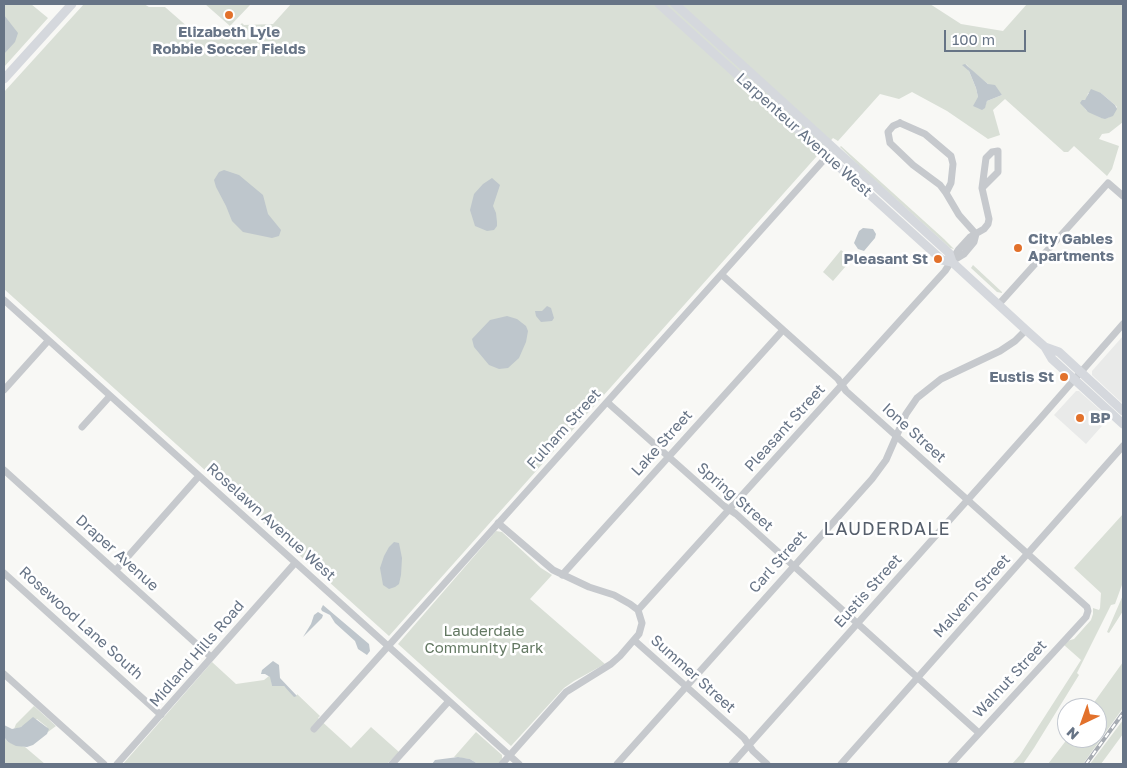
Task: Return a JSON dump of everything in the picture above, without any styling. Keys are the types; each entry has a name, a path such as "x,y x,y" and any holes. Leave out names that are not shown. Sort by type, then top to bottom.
{"main road":[{"path":"4,79 72,4"},
{"name":"Larpenteur Avenue West","path":"659,4 942,260 952,262"},
{"name":"Larpenteur Avenue West","path":"675,4 949,253 952,262 1026,330 1045,346 1059,352 1123,411"},
{"name":"Larpenteur Avenue West","path":"1045,346 1052,359 1123,424"}],"street":[{"path":"946,193 951,183 953,164 951,156 918,130 904,124 893,126 888,132 890,143 913,165 940,185 958,215 976,234"},
{"name":"Fulham Street","path":"314,729 835,148"},
{"path":"998,151 998,172 982,188 986,158 992,152 998,151"},
{"path":"999,304 1108,183 1123,196"},
{"name":"Pleasant Street","path":"638,610 952,262 959,249 970,237 988,224 989,219 982,188"},
{"name":"Ione Street","path":"722,275 838,379 846,391 1084,604 1088,611"},
{"name":"Roselawn Avenue West","path":"4,300 449,701 505,760 519,764"},
{"name":"Eustis Street","path":"732,764 1123,324"},
{"name":"Lake Street","path":"562,575 783,330"},
{"name":"Carl Street","path":"617,764 881,468 912,404 933,385 952,373 1000,351 1015,341 1026,330"},
{"path":"4,390 48,341"},
{"path":"82,427 110,396"},
{"name":"Spring Street","path":"607,402 668,458 794,566 979,733"},
{"name":"Malvern Street","path":"841,764 1123,446"},
{"name":"Draper Avenue","path":"4,470 211,657"},
{"path":"116,570 199,476"},
{"path":"498,523 545,565 589,587 614,595 638,610"},
{"name":"Midland Hills Road","path":"118,764 296,563"},
{"name":"Rosewood Lane South","path":"4,572 161,715"},
{"name":"Summer Street","path":"638,610 642,627 634,640 744,738 753,751 768,764"},
{"name":"Walnut Street","path":"951,764 1086,617 1088,611"},
{"path":"505,760 566,692 611,664 634,640"},
{"path":"4,674 104,764"},
{"path":"392,764 449,701"}],"shaded area":[{"path":"4,15 18,33 15,42 4,54"},
{"path":"965,64 988,84 995,85 1002,95 987,101 985,108 982,110 973,106 978,97 969,71 962,65"},
{"path":"1091,89 1101,93 1115,105 1117,109 1113,116 1105,119 1101,118 1088,112 1080,103 1082,100 1085,100"},
{"path":"224,170 239,175 263,195 268,214 281,230 279,236 272,238 243,232 232,221 214,180 219,172"},
{"path":"492,178 500,185 493,206 496,213 497,226 494,230 487,231 475,226 470,210 474,194"},
{"path":"863,228 873,229 876,234 864,251 858,249 854,243 859,231"},
{"path":"547,306 551,308 554,318 552,321 541,322 536,316 535,311 542,311"},
{"path":"507,316 517,319 526,326 528,331 526,342 519,358 508,368 499,369 489,365 474,347 472,339 490,320"},
{"path":"1123,336 1123,404 1092,375 1092,371"},
{"path":"1076,391 1079,391 1109,418 1086,444 1054,415"},
{"path":"394,542 399,543 402,558 401,575 399,584 389,589 383,585 380,568 384,556"},
{"path":"323,605 369,644 370,651 367,655 358,649 355,641 335,623 330,615 322,611"},
{"path":"318,612 323,615 322,618 303,637 314,615"},
{"path":"273,661 279,665 280,678 297,696 294,697 284,686 272,686 270,677 261,674 262,670"},
{"path":"33,717 49,729 47,734 33,745 27,747 16,746 8,742 4,737 4,725 12,729 21,727"},
{"path":"458,757 470,759 478,764 432,764 435,760"}],"green space":[{"path":"4,4 31,4 48,18 4,67"},
{"path":"84,4 144,4 149,7 165,7 189,28 217,31 226,39 242,23 244,25 273,24 291,4 930,4 961,24 1003,31 1027,4 1123,4 1123,122 1109,133 1102,134 1099,139 1119,146 1112,169 1107,176 1074,146 1068,152 1064,152 1005,99 993,110 1000,135 988,139 947,111 912,92 899,99 880,94 838,141 833,138 389,636 4,289 4,92","holes":["966,64 973,72 1002,95 987,101 985,106 978,97","1088,93 1101,93 1117,107 1108,118 1101,118 1086,110 1082,104 1087,98"]},
{"name":"Elizabeth Lyle Robbie Soccer Fields","path":"205,4 251,4 230,26"},
{"path":"841,146 954,249 950,248 859,166"},
{"path":"841,250 852,259 833,281 823,272"},
{"path":"973,265 1002,293 997,292 971,268"},
{"path":"1123,514 1123,582 1115,604 1111,605 1077,673 1079,675 1065,698 1057,698 1057,711 1034,748 1023,764 1012,764 1020,755 1081,660 1064,645 1067,641 1074,639 1091,620 1093,608 1099,610 1100,608 1101,593 1074,568"},
{"name":"Lauderdale Community Park","path":"496,531 502,532 541,568 552,575 530,599 605,664 564,688 511,746 398,644"},
{"path":"1123,595 1123,611 1109,633 1107,632"},
{"path":"212,662 236,684 264,680 269,676 271,677 272,686 284,686 297,696 297,694 320,716 318,718 351,748 371,727 399,752 387,764 123,764"},
{"path":"1123,662 1123,708 1107,730 1107,698 1097,698"},
{"path":"34,706 56,726 48,732 47,727 37,719 14,729 16,724"},
{"path":"1123,720 1123,734 1101,764 1090,764 1102,748 1107,748 1107,741"},
{"path":"476,732 502,755 499,764 478,764 470,759 454,757"},
{"path":"4,737 8,742 25,747 45,764 4,764"},
{"path":"1060,748 1094,748 1083,764 1048,764"}],"railway":[{"path":"1086,764 1123,713"}],"place":[{"name":"Elizabeth Lyle Robbie Soccer Fields","path":"229,15"},
{"name":"City Gables Apartments","path":"1018,248"},
{"name":"Pleasant St","path":"938,259"},
{"name":"Eustis St","path":"1064,377"},
{"name":"BP","path":"1080,418"}],"district":[{"name":"LAUDERDALE","path":"887,529"}]}
